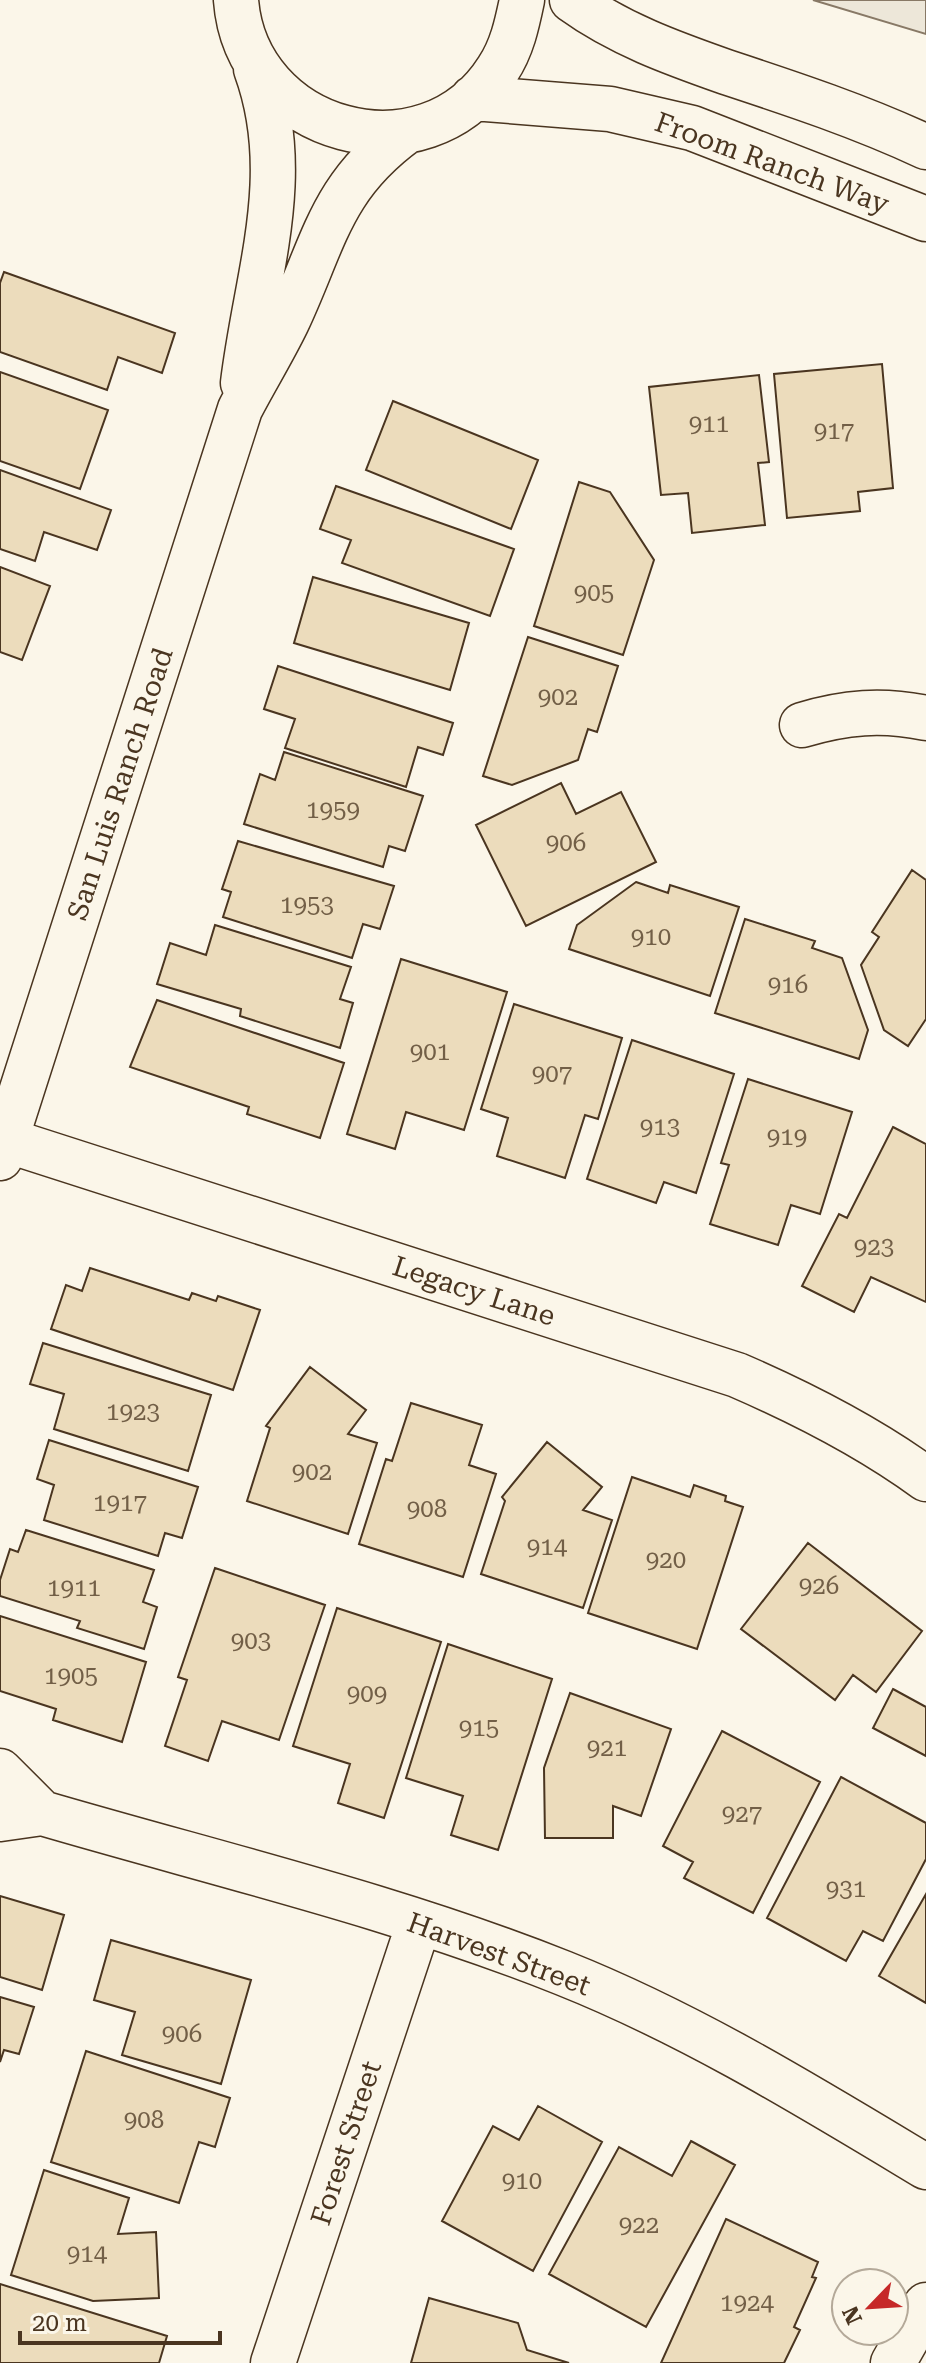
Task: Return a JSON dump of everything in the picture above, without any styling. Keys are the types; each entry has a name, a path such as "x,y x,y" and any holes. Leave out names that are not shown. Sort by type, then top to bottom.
{"street":[{"path":"234,17 270,85 299,109 332,126 369,134 407,131 442,119 473,98 498,70 514,36 522,0"},
{"path":"572,0 616,28 667,52 846,115 926,147"},
{"name":"San Luis Ranch Road","path":"3,1149 240,409 276,171 267,104 234,17"},
{"name":"Froom Ranch Way","path":"473,98 610,109 692,128 926,219"},
{"name":"San Luis Ranch Road","path":"240,409 287,321 333,211 352,181 377,153 407,131"},
{"path":"802,725 834,715 869,711 926,718"},
{"name":"Legacy Lane","path":"3,1149 737,1375 799,1402 858,1434 926,1479"},
{"name":"Harvest Street","path":"0,1771 42,1813"},
{"name":"Harvest Street","path":"0,1819 42,1813 419,1923 564,1974 659,2015 746,2059 926,2167"},
{"name":"Forest Street","path":"273,2363 419,1923"},
{"path":"893,2363 926,2305"}],"shaded area":[{"path":"813,0 926,0 926,34"}],"building":[{"path":"4,272 175,333 162,373 118,357 107,390 0,352 0,283"},
{"path":"882,364 893,488 858,492 860,511 787,518 774,374"},
{"path":"0,372 108,410 80,489 0,461"},
{"path":"759,375 769,462 758,463 765,525 692,533 688,493 661,495 649,387"},
{"path":"393,401 538,460 511,529 366,470"},
{"path":"0,470 111,510 97,550 44,532 35,561 0,549"},
{"path":"579,482 610,492 654,560 623,655 534,626"},
{"path":"336,486 514,549 490,616 342,563 351,540 320,529"},
{"path":"0,567 50,586 22,660 0,652"},
{"path":"313,577 469,623 450,690 294,643"},
{"path":"528,637 618,666 597,732 588,729 578,760 512,785 483,776"},
{"path":"278,666 453,723 443,755 418,747 406,787 285,748 295,719 264,709"},
{"path":"284,752 423,796 405,851 389,846 383,867 244,824 260,774 275,780"},
{"path":"561,783 576,814 621,792 656,862 526,926 476,825"},
{"path":"238,841 394,886 380,929 363,924 352,958 223,917 231,892 222,889"},
{"path":"912,870 926,880 926,1019 908,1046 884,1030 861,965 879,937 872,932"},
{"path":"636,882 668,893 670,885 739,907 710,996 569,949 577,925"},
{"path":"745,919 815,941 812,948 842,958 868,1030 859,1059 715,1013"},
{"path":"215,925 351,967 340,999 353,1003 340,1048 240,1016 241,1009 157,984 170,943 206,955"},
{"path":"401,959 507,992 464,1130 406,1112 395,1149 347,1134"},
{"path":"157,1000 344,1063 320,1138 247,1114 249,1107 130,1067"},
{"path":"514,1004 622,1038 598,1119 585,1115 565,1178 497,1156 508,1118 481,1109"},
{"path":"632,1040 734,1074 696,1193 664,1182 656,1203 587,1179"},
{"path":"748,1079 852,1112 820,1214 791,1205 778,1245 710,1224 729,1165 721,1163"},
{"path":"893,1127 926,1144 926,1302 871,1277 854,1312 802,1286 839,1214 847,1218"},
{"path":"90,1268 189,1300 192,1293 216,1301 218,1296 260,1310 233,1390 51,1329 66,1285 82,1291"},
{"path":"43,1343 211,1395 188,1471 54,1429 64,1394 30,1384"},
{"path":"310,1367 366,1410 348,1434 377,1443 348,1534 247,1501 270,1428 266,1426"},
{"path":"411,1403 482,1425 469,1465 496,1474 463,1577 359,1544 386,1459 392,1461"},
{"path":"49,1440 198,1487 182,1538 165,1533 158,1556 44,1520 54,1485 37,1479"},
{"path":"547,1442 602,1487 583,1510 612,1520 583,1608 481,1574 505,1501 502,1497"},
{"path":"632,1477 690,1497 694,1485 726,1496 725,1501 743,1507 697,1649 588,1613"},
{"path":"26,1530 154,1570 143,1602 157,1607 144,1649 77,1628 80,1621 0,1596 0,1580 10,1549 18,1552"},
{"path":"808,1543 922,1631 876,1692 853,1675 835,1700 741,1629"},
{"path":"215,1568 325,1605 279,1740 222,1721 208,1761 165,1746 187,1680 178,1677"},
{"path":"337,1608 441,1642 384,1818 338,1803 350,1764 293,1746"},
{"path":"0,1616 146,1662 122,1742 53,1720 56,1709 0,1691"},
{"path":"448,1644 552,1679 498,1850 451,1835 463,1796 406,1778"},
{"path":"893,1689 926,1707 926,1756 873,1728"},
{"path":"570,1693 671,1729 641,1816 613,1806 613,1838 545,1838 544,1768"},
{"path":"722,1731 820,1782 753,1913 684,1878 693,1862 663,1846"},
{"path":"841,1777 926,1823 926,1859 883,1941 863,1931 846,1961 767,1918"},
{"path":"926,1894 926,2003 879,1976"},
{"path":"0,1896 64,1915 42,1990 0,1977"},
{"path":"111,1940 251,1980 221,2084 122,2055 135,2012 94,2000"},
{"path":"0,1997 34,2007 19,2054 4,2050 0,2062"},
{"path":"86,2051 230,2098 215,2147 199,2142 179,2203 51,2162"},
{"path":"538,2106 602,2142 533,2271 442,2221 493,2126 519,2140"},
{"path":"691,2141 735,2165 646,2327 549,2274 619,2147 672,2176"},
{"path":"44,2170 129,2198 118,2234 156,2232 159,2298 93,2301 11,2275"},
{"path":"726,2219 818,2262 812,2277 816,2278 794,2327 800,2330 784,2363 661,2363"},
{"path":"0,2284 167,2336 159,2363 0,2363"},
{"path":"429,2298 518,2323 527,2350 569,2363 411,2363"}]}
